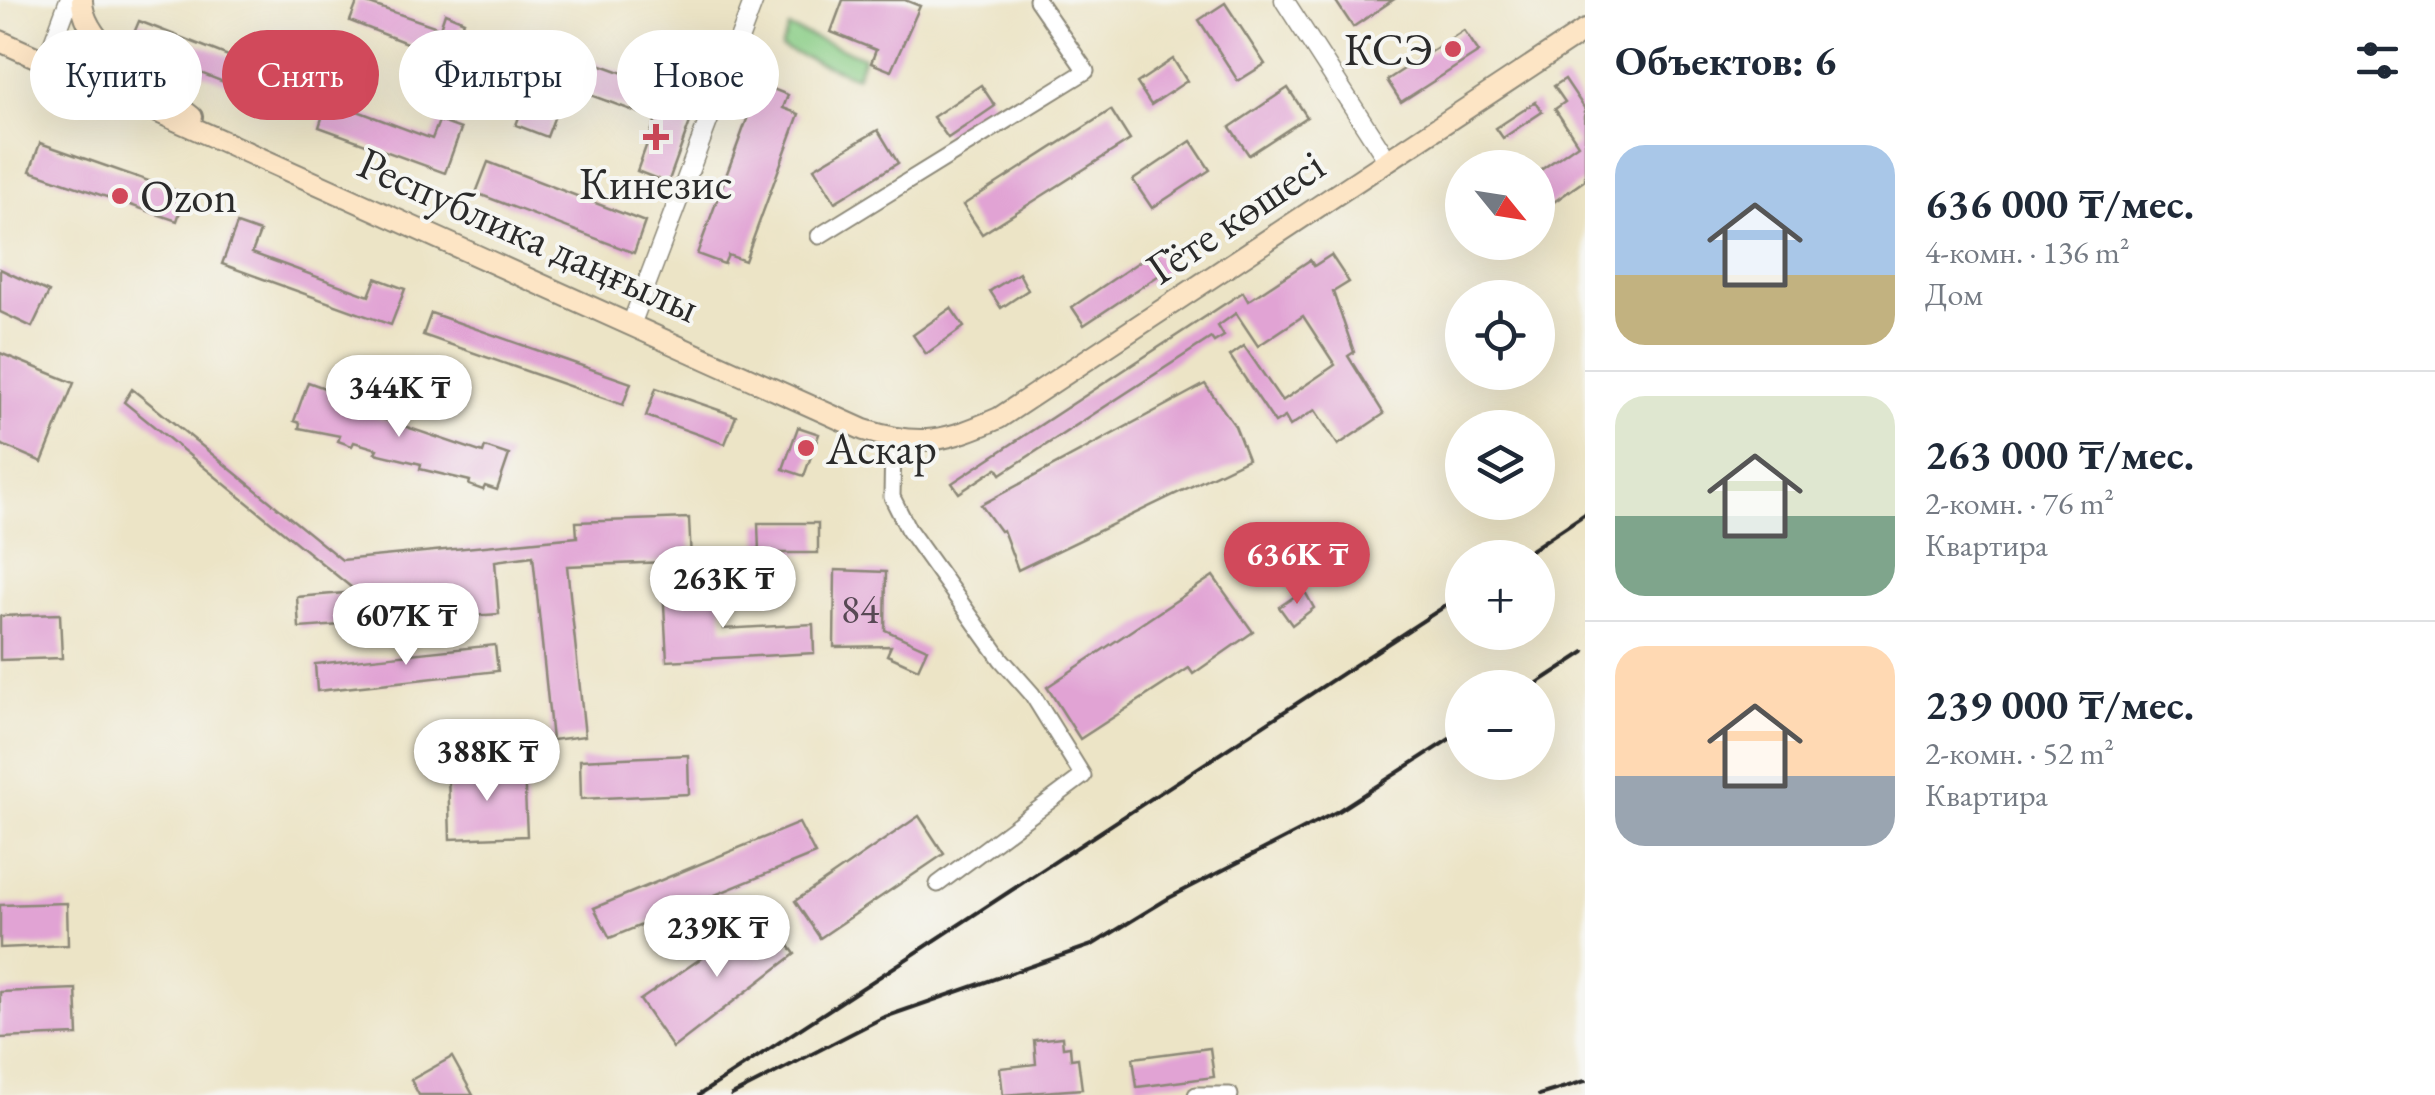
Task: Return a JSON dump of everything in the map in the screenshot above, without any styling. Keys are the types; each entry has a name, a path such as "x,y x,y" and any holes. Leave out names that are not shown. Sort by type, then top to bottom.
{"main road":[{"path":"82,0 82,14 104,47 217,137"},
{"name":"Гёте көшесі","path":"919,442 947,440 1000,418 1585,30"},
{"name":"Республика даңғылы","path":"0,41 30,53"},
{"name":"Республика даңғылы","path":"180,120 630,325 893,439 919,442"}],"street":[{"path":"57,30 69,0"},
{"path":"630,325 754,0"},
{"path":"819,236 1086,71 1037,0"},
{"path":"1284,0 1388,161"},
{"path":"893,439 892,496 908,529 1001,659 1032,694 1083,776 938,884"},
{"path":"1196,1095 1230,1095"}],"green space":[{"path":"789,28 864,57 856,77 781,48"}],"building":[{"path":"358,0 440,28 445,13 464,21 460,30 399,30 399,40 350,21"},
{"path":"843,0 905,0 920,6 891,71 871,63 876,50 831,32"},
{"path":"1335,0 1393,0 1353,27"},
{"path":"1225,3 1265,64 1238,81 1199,20"},
{"path":"139,21 162,30 135,30"},
{"path":"1464,30 1479,52 1401,102 1387,80"},
{"path":"202,46 222,53 222,81 202,74"},
{"path":"1173,59 1187,81 1151,105 1137,83"},
{"path":"597,63 617,71 617,105 597,97"},
{"path":"1565,79 1585,109 1585,180 1555,201 1555,160 1578,144 1555,109 1565,102 1554,86"},
{"path":"981,85 995,106 948,138 933,117"},
{"path":"1288,88 1307,117 1249,155 1230,127"},
{"path":"779,91 788,95 783,108 799,114 745,261 728,255 724,264 697,254 747,120 779,120"},
{"path":"1536,102 1542,112 1503,138 1496,128"},
{"path":"1111,110 1130,140 982,234 963,205"},
{"path":"379,119 432,139 439,121 461,129 445,173 319,127 321,120"},
{"path":"518,120 553,120 547,137 516,125"},
{"path":"656,120 691,120 668,183 637,171"},
{"path":"878,130 898,163 835,202 814,168"},
{"path":"1191,141 1210,170 1152,208 1133,180"},
{"path":"40,143 186,194 177,221 30,171"},
{"path":"488,162 645,222 634,253 476,193"},
{"path":"237,224 260,232 252,253 369,296 376,278 405,289 391,325 222,264"},
{"path":"1155,251 1167,270 1084,325 1072,307"},
{"path":"1331,255 1349,282 1333,292 1354,352 1348,356 1384,414 1338,445 1315,410 1290,426 1285,417 1275,423 1230,356 1244,346 1282,401 1335,365 1303,316 1258,346 1236,313 1218,326 1224,336 1214,342 1211,338 1001,474 997,468 959,493 952,483 1243,292 1248,301 1310,260 1314,266"},
{"path":"0,269 49,292 32,327 0,312"},
{"path":"1019,273 1028,290 1001,308 990,291"},
{"path":"951,308 964,327 926,354 913,335"},
{"path":"431,313 631,383 623,405 423,335"},
{"path":"0,353 74,383 42,462 0,444"},
{"path":"308,382 333,391 330,401 483,453 485,447 509,455 497,490 485,486 483,490 469,485 470,481 420,469 421,464 375,453 377,449 354,442 352,446 338,441 340,436 299,428 300,423 294,421"},
{"path":"1205,384 1235,426 1248,459 1018,570 1003,530 981,505"},
{"path":"656,388 736,416 725,444 646,416"},
{"path":"132,389 342,560 577,537 576,522 689,518 691,561 567,566 585,736 552,740 533,556 495,561 499,614 299,628 297,597 357,592 124,402"},
{"path":"798,427 819,434 804,476 783,469"},
{"path":"758,523 818,523 818,553 759,553"},
{"path":"835,570 886,572 885,630 927,649 918,669 887,655 891,646 834,647"},
{"path":"1213,576 1253,632 1193,674 1189,668 1080,739 1047,687"},
{"path":"693,584 694,596 721,595 723,629 813,624 814,653 667,661 663,586"},
{"path":"1304,590 1314,608 1292,625 1279,607"},
{"path":"60,614 62,658 0,660 0,616"},
{"path":"495,645 498,671 317,691 315,664"},
{"path":"688,755 689,794 581,799 580,760"},
{"path":"524,769 527,836 450,839 448,772"},
{"path":"919,816 944,854 820,938 795,901"},
{"path":"799,823 815,854 610,938 594,908"},
{"path":"67,903 68,945 0,948 0,905"},
{"path":"766,914 795,954 673,1048 640,1000"},
{"path":"76,989 78,1035 0,1038 0,992"},
{"path":"1062,1037 1063,1047 1070,1046 1071,1059 1078,1058 1082,1089 1003,1095 1000,1068 1036,1064 1034,1040"},
{"path":"1210,1048 1214,1077 1137,1087 1133,1058"},
{"path":"452,1057 473,1095 419,1095 411,1080"}],"railway":[{"path":"1546,540 1585,514"},
{"path":"699,1095 1445,606"},
{"path":"1555,672 1585,652"},
{"path":"732,1095 882,1018 1092,945 1169,898 1338,811 1445,742"},
{"path":"1539,1095 1585,1081"}],"place":[{"name":"КСЭ","path":"1453,49"},
{"name":"Кинезис","path":"656,137"},
{"name":"Ozon","path":"120,196"},
{"name":"Аскар","path":"806,448"}]}
